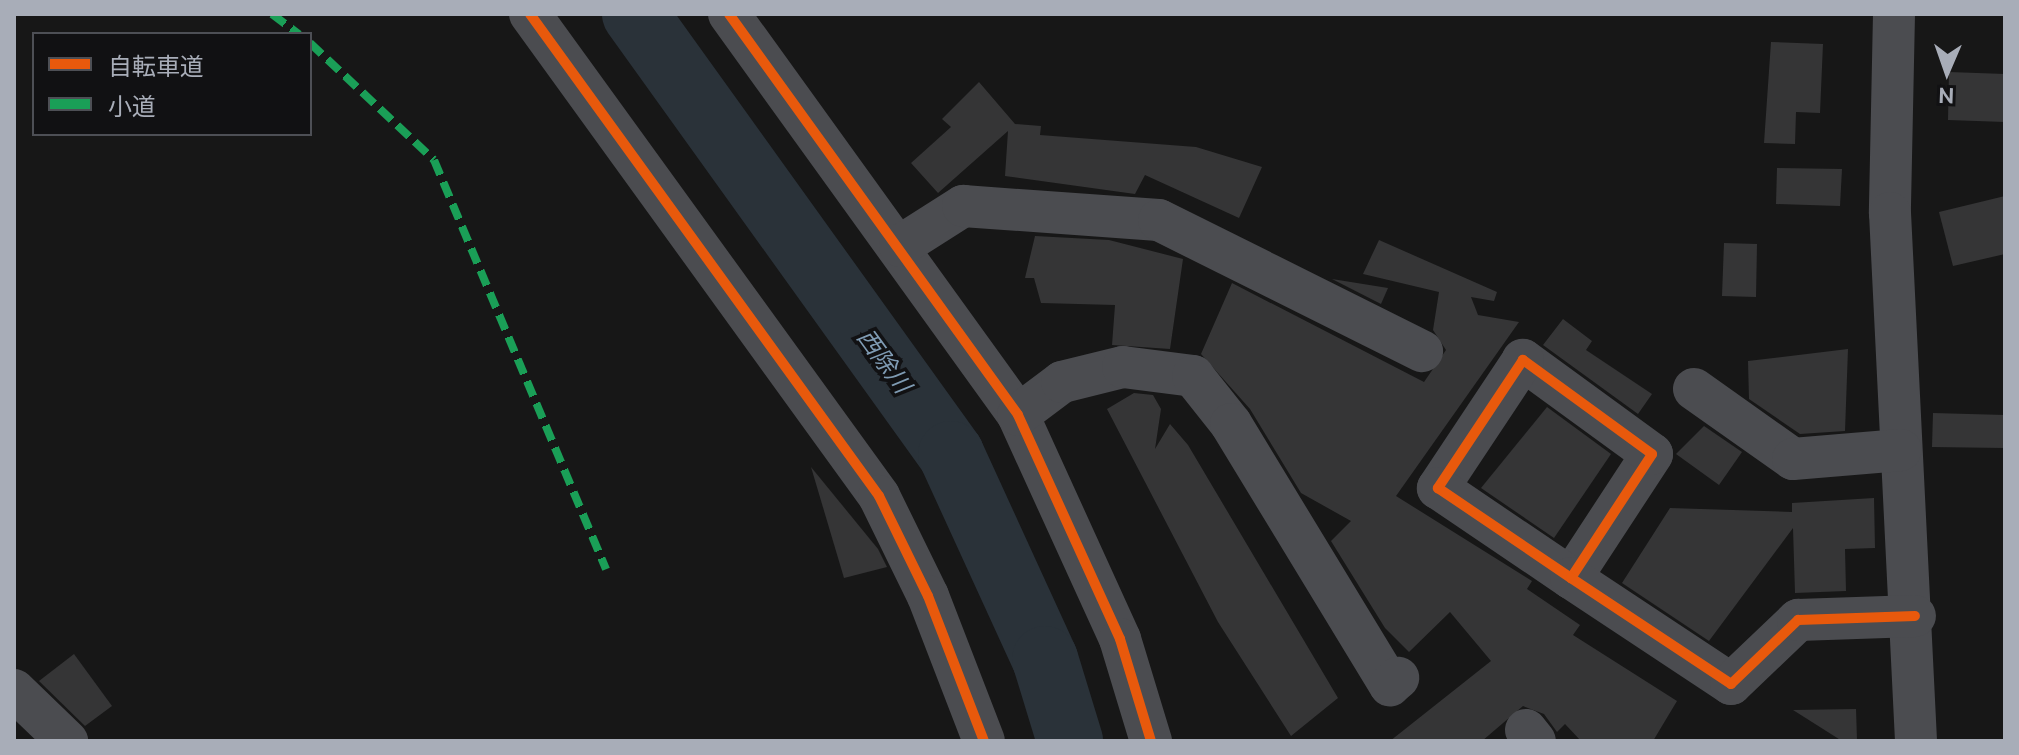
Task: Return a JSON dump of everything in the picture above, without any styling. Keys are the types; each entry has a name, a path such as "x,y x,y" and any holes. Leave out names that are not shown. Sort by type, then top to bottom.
{"street":[{"path":"530,14 879,496 928,596 984,741"},
{"path":"729,14 900,246 1018,415 1120,639 1150,741"},
{"path":"1894,14 1890,213 1901,450 1915,616 1916,741"},
{"path":"900,246 963,206 1159,220 1422,351"},
{"path":"1571,578 1652,454 1523,360 1438,488 1571,578 1731,684 1798,620 1915,616"},
{"path":"1018,415 1062,382 1123,367 1193,376 1231,424 1390,685 1398,678"},
{"path":"1694,389 1793,459 1901,450"},
{"path":"14,690 67,741"}],"building":[{"path":"1771,42 1823,44 1820,113 1796,112 1795,144 1764,143"},
{"path":"1949,72 2005,74 2005,122 1948,120"},
{"path":"979,82 1015,124 1041,126 1040,135 1196,147 1262,167 1239,218 1145,175 1135,194 1005,176 1008,131 938,193 911,163 951,127 942,119"},
{"path":"1777,168 1842,169 1840,206 1776,204"},
{"path":"2005,196 2005,254 1953,266 1939,212"},
{"path":"1035,236 1109,240 1183,259 1170,349 1112,345 1115,305 1041,303 1034,278 1025,278"},
{"path":"1379,240 1497,292 1494,301 1471,297 1478,315 1519,322 1396,496 1532,581 1527,589 1580,625 1573,635 1677,701 1653,741 1581,741 1565,724 1557,732 1544,714 1523,706 1482,741 1390,741 1491,661 1450,612 1409,652 1385,628 1331,541 1351,521 1301,493 1250,409 1201,354 1232,283 1424,382 1446,350 1433,330 1439,292 1363,274"},
{"path":"1724,243 1757,244 1756,297 1722,296"},
{"path":"1332,279 1388,288 1381,304"},
{"path":"1563,319 1592,341 1586,350 1652,394 1638,414 1543,345"},
{"path":"1848,349 1845,431 1800,434 1749,399 1748,361"},
{"path":"1134,393 1153,395 1161,409 1155,449 1170,424 1188,445 1338,698 1291,736 1218,622 1107,409"},
{"path":"1547,407 1611,454 1554,538 1481,488"},
{"path":"1933,413 2005,415 2005,448 1932,447"},
{"path":"1704,426 1742,452 1719,485 1676,454"},
{"path":"811,467 878,549 887,567 844,578"},
{"path":"1874,498 1875,548 1845,549 1846,591 1795,593 1793,528 1709,641 1622,583 1670,508 1792,512 1792,503"},
{"path":"74,654 112,706 85,726 39,681"},
{"path":"1856,709 1857,741 1842,741 1793,710"}],"waterway":[{"name":"西除川","path":"635,14 951,454 1045,659 1070,741"}],"marked path":[{"path":"272,14 296,32"},
{"path":"312,45 434,160 606,569"}],"cycle path":[{"path":"530,14 879,496 928,596 984,741"},
{"path":"729,14 1018,415 1120,639 1151,741"},
{"path":"1571,578 1652,454 1523,360 1438,488 1571,578 1731,684 1798,620 1915,616"}]}
